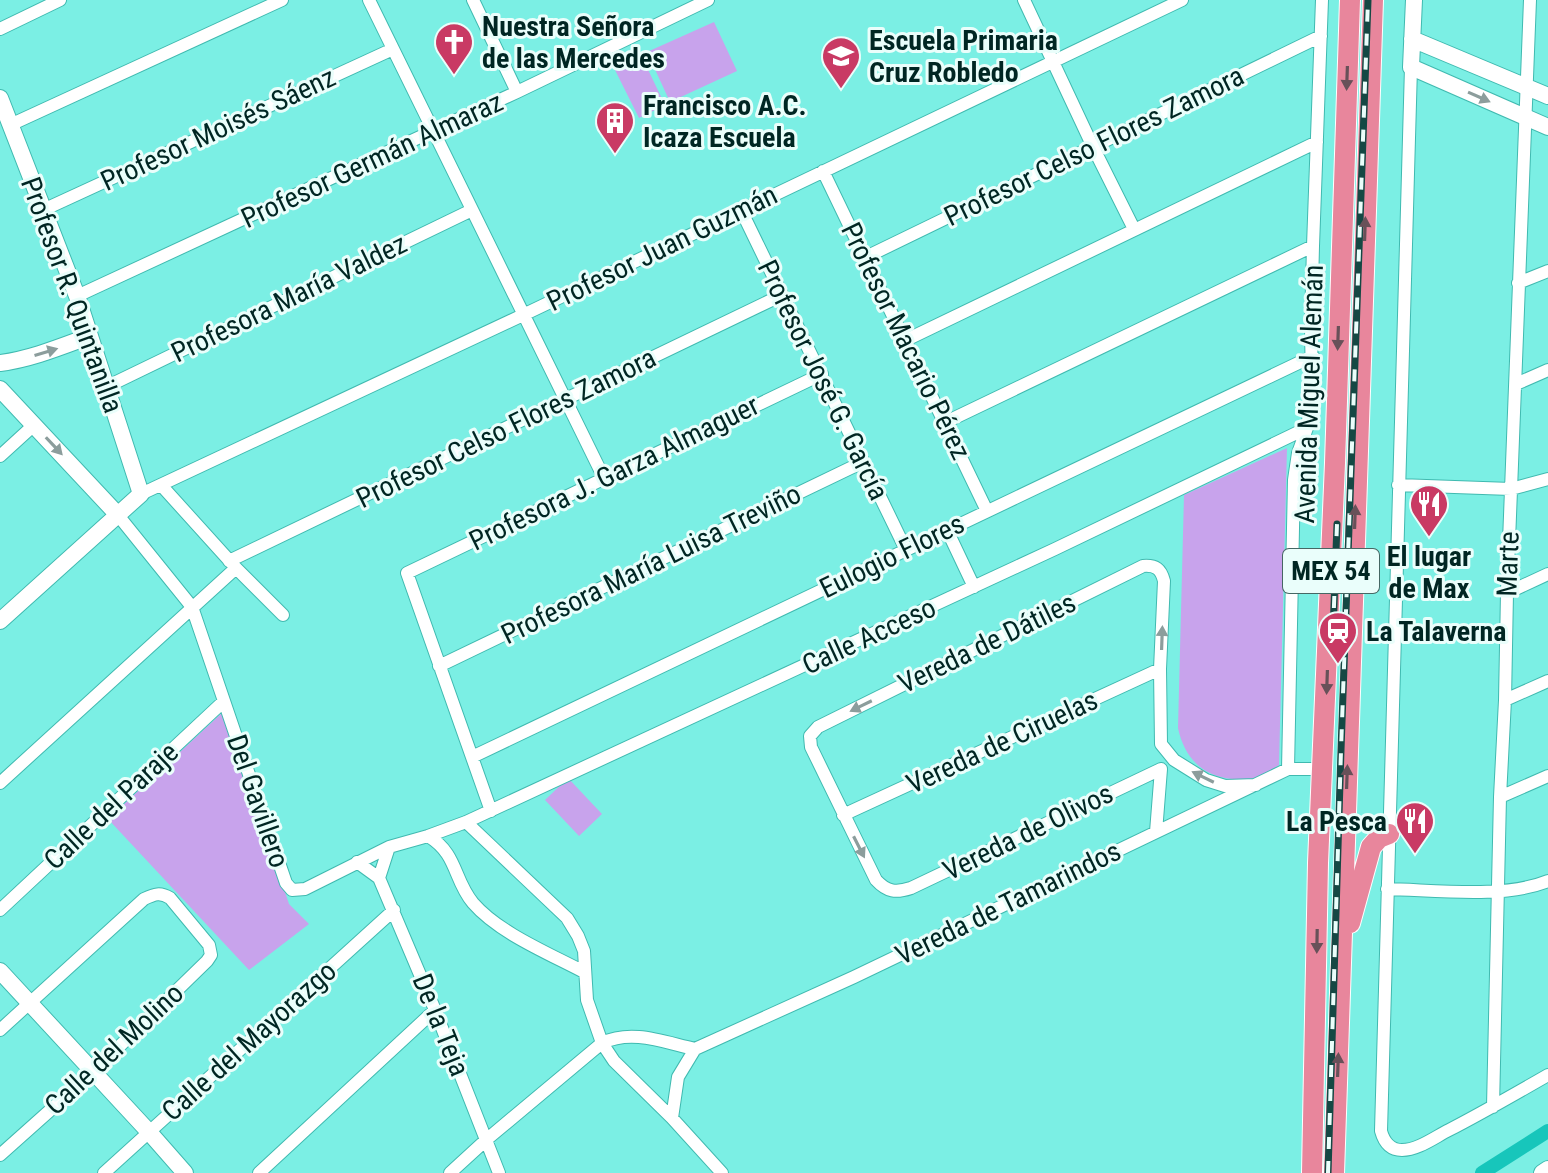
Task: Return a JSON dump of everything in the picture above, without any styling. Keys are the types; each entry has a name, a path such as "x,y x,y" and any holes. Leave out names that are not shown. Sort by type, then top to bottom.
{"highway":[{"name":"Avenida Miguel Alemán","path":"1312,1173 1318,863 1350,0"},
{"name":"Avenida Miguel Alemán","path":"1334,1173 1373,0"},
{"path":"1342,937 1352,917 1371,847 1379,838 1389,834"}],"street":[{"path":"0,29 60,0"},
{"path":"10,125 282,0"},
{"path":"369,0 604,478"},
{"name":"Profesor Germán Almaraz","path":"77,296 708,0"},
{"path":"1024,0 1134,229"},
{"name":"Profesor Juan Guzmán","path":"141,494 1182,0"},
{"path":"1288,769 1294,480 1312,393 1313,246 1322,0"},
{"path":"1414,0 1387,889 1383,1139 1392,1147 1405,1150 1414,1148 1548,1075"},
{"name":"Marte","path":"1493,1107 1500,797 1530,0"},
{"path":"478,2 517,92"},
{"name":"Profesor Celso Flores Zamora","path":"866,257 1321,36"},
{"path":"1412,39 1548,96"},
{"name":"Profesor Moisés Sáenz","path":"43,210 393,49"},
{"path":"1411,67 1548,127"},
{"name":"Profesor R. Quintanilla","path":"0,98 77,296 141,494"},
{"path":"906,340 1317,142"},
{"name":"Profesor Macario Pérez","path":"823,171 987,511"},
{"name":"Profesora María Valdez","path":"106,387 472,210"},
{"name":"Profesor José G. García","path":"741,210 906,550"},
{"path":"946,422 1313,246"},
{"path":"1518,283 1548,271"},
{"name":"Profesor Celso Flores Zamora","path":"0,783 192,607 233,564 782,295"},
{"path":"0,363 52,351 90,336"},
{"name":"Eulogio Flores","path":"472,757 1313,356"},
{"path":"1516,384 1548,370"},
{"name":"Profesora J. Garza Almaguer","path":"439,666 407,573 822,374"},
{"path":"0,389 117,514"},
{"path":"0,456 34,425"},
{"name":"Calle Acceso","path":"428,836 491,811 974,587 1307,428"},
{"name":"Profesora María Luisa Treviño","path":"439,666 863,462"},
{"path":"1398,485 1511,489 1548,479"},
{"path":"161,485 283,615"},
{"path":"0,621 141,494"},
{"name":"Del Gavillero","path":"117,514 192,607 289,887 292,890 305,889 389,847 428,836"},
{"path":"947,530 974,587"},
{"name":"Vereda de Dátiles","path":"843,815 811,747 810,736 818,727 1143,566 1158,568 1164,581 1160,669"},
{"path":"1507,593 1548,574"},
{"path":"439,666 491,811"},
{"path":"1160,669 1161,744 1174,760 1206,780 1225,786 1256,785"},
{"name":"Vereda de Ciruelas","path":"843,815 1160,669"},
{"path":"1505,700 1548,681"},
{"name":"Calle del Paraje","path":"0,910 223,702"},
{"name":"Vereda de Olivos","path":"843,815 876,880 895,892 911,888 1161,769 1156,832"},
{"name":"Vereda de Tamarindos","path":"695,1049 854,977 1288,769 1323,769"},
{"path":"1500,797 1548,776"},
{"path":"466,822 567,918 584,951 587,1000 602,1043 614,1061 722,1173"},
{"path":"428,836 440,843 463,889 491,922 584,972"},
{"path":"379,878 389,847"},
{"name":"De la Teja","path":"357,862 379,878 394,910 499,1173"},
{"path":"1387,889 1497,892 1547,884"},
{"name":"Calle del Molino","path":"0,1155 93,1072 207,961 211,950 170,898 156,894 144,899 30,1003"},
{"name":"Calle del Mayorazgo","path":"104,1173 394,910"},
{"path":"0,971 185,1173"},
{"path":"0,1030 30,1003"},
{"path":"259,1173 435,1010"},
{"path":"450,1173 602,1043 613,1038 631,1035 695,1049 678,1077 672,1118"},
{"path":"1542,1173 1548,1169"}],"shaded area":[{"path":"714,22 737,71 670,102 647,52"},
{"path":"641,55 665,105 639,118 614,68"},
{"path":"1287,448 1279,765 1249,780 1221,777 1196,763 1185,748 1178,728 1184,495"},
{"path":"225,710 289,904 309,924 249,970 108,819"},
{"path":"568,778 602,814 579,836 545,800"}],"waterway":[{"path":"1482,1173 1548,1131"}],"railway":[{"path":"1328,1173 1368,0"},
{"path":"1333,632 1337,524"}],"place":[{"name":"Nuestra Señora de las Mercedes","path":"454,76"},
{"name":"Escuela Primaria Cruz Robledo","path":"841,90"},
{"name":"Francisco A.C. Icaza Escuela","path":"615,155"},
{"name":"El lugar de Max","path":"1429,538"},
{"name":"La Talaverna","path":"1338,665"},
{"name":"La Pesca","path":"1415,855"}]}
